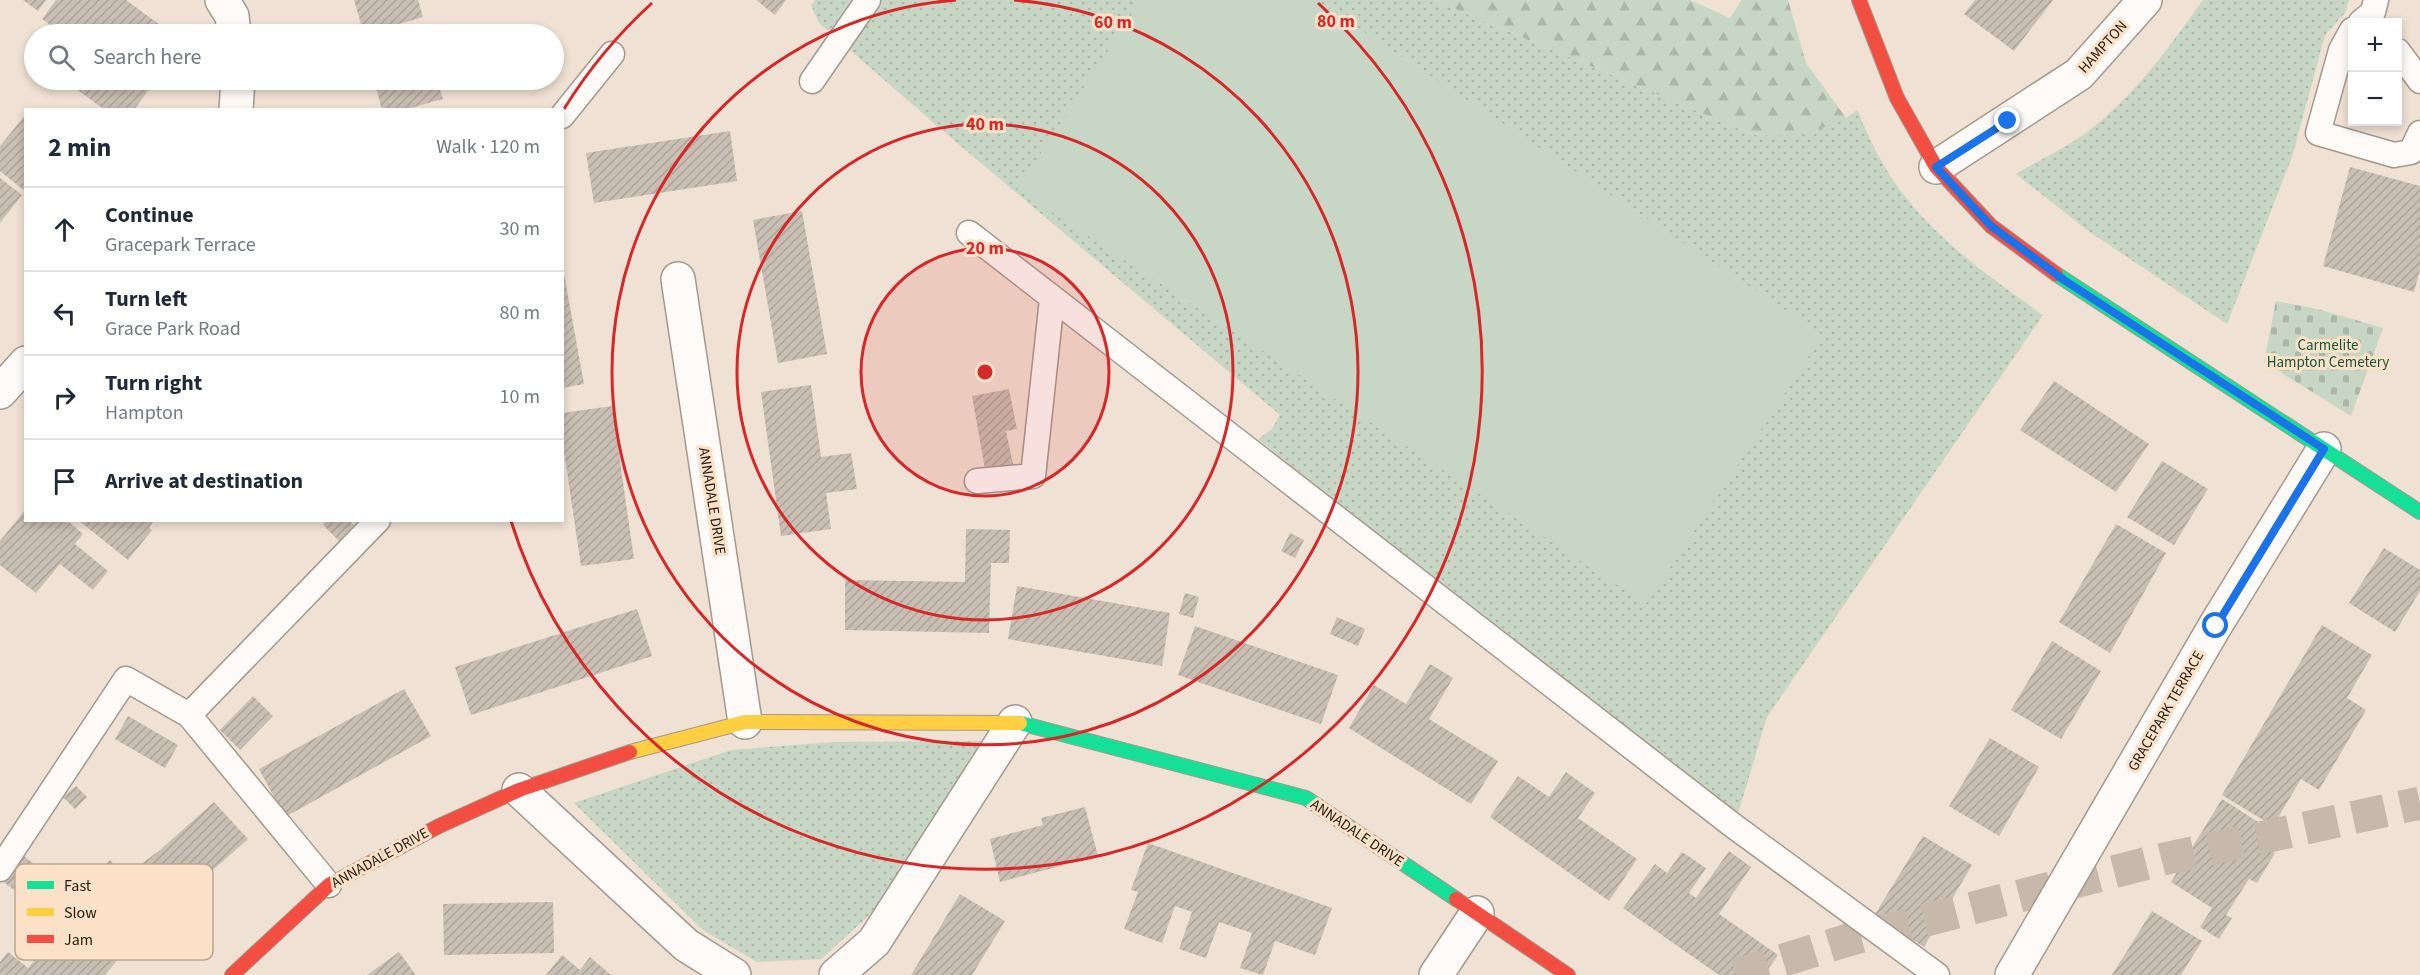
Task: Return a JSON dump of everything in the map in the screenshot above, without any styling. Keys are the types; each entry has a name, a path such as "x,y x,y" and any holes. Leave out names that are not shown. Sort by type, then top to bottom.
{"street":[{"path":"222,0 232,16 233,24"},
{"path":"1860,0 1897,98 1936,167 1991,226 2064,280 2420,512"},
{"name":"HAMPTON","path":"1936,167 2079,74 2145,0"},
{"path":"236,108 237,90"},
{"name":"ANNADALE DRIVE","path":"678,279 745,722"},
{"path":"0,392 24,365"},
{"name":"GRACEPARK TERRACE","path":"2012,975 2216,626 2324,449"},
{"name":"ANNADALE DRIVE","path":"232,975 329,885 439,826 519,790 631,752 745,722 1015,722 1306,798 1569,975"},
{"path":"836,975 874,942 1015,722"},
{"path":"519,790 686,945 734,975"},
{"path":"1436,975 1477,913"}],"lane":[{"path":"812,81 868,0"},
{"path":"2348,37 2341,50 2318,133 2394,155 2411,152 2420,133"},
{"path":"564,114 612,54"},
{"path":"2402,58 2420,81"},
{"path":"969,233 1722,817 1937,975"},
{"path":"977,481 1033,476 1052,298"},
{"path":"189,715 376,522"},
{"path":"0,869 126,679 189,715 329,885"}],"green space":[{"path":"815,0 1434,0 1754,135 1846,118 1857,110 1883,164 1898,188 1916,209 1976,266 2043,315 1767,717 1737,817 1258,439 1272,429 1280,415 936,125 819,23 811,5"},
{"path":"1141,0 1316,0 1823,335 1646,604 1017,189"},
{"path":"1434,0 1690,0 1730,18 1742,0 1788,0 1806,63 1846,118 1820,129 1791,136 1754,135"},
{"path":"2203,0 2349,0 2345,13 2325,35 2292,157 2227,324 2087,230 2016,174 2087,132 2121,103 2150,70"},
{"name":"Carmelite Hampton Cemetery","path":"2276,301 2321,310 2383,328 2351,416 2264,362"},
{"path":"982,741 874,911 821,959 757,962 703,930 574,803 731,750 835,742"}],"building":[{"path":"23,0 46,0 38,11"},
{"path":"56,0 126,0 159,24 49,24 42,19"},
{"path":"354,0 418,0 423,17 399,24 361,24"},
{"path":"756,0 786,0 775,15"},
{"path":"1975,0 2053,0 2014,51 1964,14"},
{"path":"78,90 149,90 135,108 102,108"},
{"path":"377,90 440,90 443,99 410,108 381,108"},
{"path":"24,116 24,190 0,171 0,146"},
{"path":"730,131 737,181 594,203 586,153"},
{"path":"2350,167 2420,186 2420,269 2414,292 2323,266"},
{"path":"0,178 22,195 0,223"},
{"path":"802,211 827,354 778,363 753,220"},
{"path":"564,274 584,384 564,388"},
{"path":"2054,381 2149,444 2116,492 2020,430"},
{"path":"811,385 821,457 851,453 857,489 826,493 831,529 781,536 761,392"},
{"path":"1009,389 1017,429 1006,431 1013,464 985,469 972,396"},
{"path":"612,406 634,559 581,566 564,451 564,413"},
{"path":"2162,461 2208,489 2174,545 2127,517"},
{"path":"24,511 24,522 69,522 83,534 75,544 108,571 93,590 60,564 36,593 0,565 0,541"},
{"path":"80,522 153,522 149,528 152,530 128,560"},
{"path":"325,522 350,522 354,525 339,541 323,525"},
{"path":"2116,524 2166,553 2110,653 2059,622"},
{"path":"966,529 1010,530 1009,563 991,563 989,633 845,630 845,580 965,582"},
{"path":"1290,533 1304,540 1295,558 1281,551"},
{"path":"2384,548 2420,570 2420,591 2395,632 2349,603"},
{"path":"1017,586 1170,613 1162,666 1008,639"},
{"path":"1185,593 1199,597 1193,618 1179,614"},
{"path":"637,609 652,656 471,715 455,667"},
{"path":"1337,617 1365,629 1358,646 1330,634"},
{"path":"2322,625 2372,655 2347,698 2366,710 2319,790 2301,779 2273,826 2222,795"},
{"path":"1195,626 1338,675 1321,724 1178,675"},
{"path":"2052,641 2101,671 2061,739 2011,710"},
{"path":"1430,664 1453,678 1429,719 1498,761 1471,804 1349,728 1374,685 1406,704"},
{"path":"404,689 431,736 285,817 259,769"},
{"path":"253,696 273,716 240,750 220,730"},
{"path":"128,716 178,745 165,768 115,739"},
{"path":"1990,738 2039,767 1999,836 1949,806"},
{"path":"1566,772 1595,793 1578,818 1637,859 1609,901 1490,817 1518,776 1549,797"},
{"path":"76,786 87,797 75,809 63,797"},
{"path":"2222,799 2277,834 2267,849 2275,853 2257,883 2249,879 2226,915 2232,918 2219,939 2200,927 2212,908 2171,882"},
{"path":"214,802 248,839 213,870 213,864 141,864"},
{"path":"1085,807 1098,856 1000,882 990,839 1043,825 1041,818"},
{"path":"1923,836 1972,865 1924,947 1874,916"},
{"path":"1148,843 1332,908 1315,955 1275,941 1263,975 1240,968 1252,933 1219,922 1206,958 1179,949 1192,912 1175,906 1162,943 1124,929 1138,892 1131,890"},
{"path":"1729,851 1751,867 1719,914 1778,955 1764,975 1719,975 1623,908 1655,864 1667,873 1682,852 1706,868 1689,893 1696,898"},
{"path":"20,853 34,864 15,864 15,891 0,879"},
{"path":"960,894 1005,921 972,975 911,975"},
{"path":"553,902 554,953 444,955 443,904"},
{"path":"2152,911 2202,941 2181,975 2112,975"},
{"path":"8,952 15,960 28,968 35,960 117,960 105,975 0,975 0,962"},
{"path":"399,952 416,975 367,975"},
{"path":"562,955 580,970 590,957 611,975 546,975"}],"tunnel":[{"path":"1736,975 1848,940 2164,859 2420,803"}],"traffic: fast":[{"path":"2056,274 2420,512"},
{"path":"1020,723 1306,798 1456,899"}],"traffic: slow":[{"path":"630,752 745,722 1020,723"}],"traffic: jam":[{"path":"1859,0 1897,98 1936,167 1991,226 2056,274"},
{"path":"232,975 329,885 439,826 519,790 630,752"},
{"path":"1456,899 1568,975"}],"route":[{"path":"2008,121 1936,167 1991,226 2064,280 2324,449 2216,626"}]}
